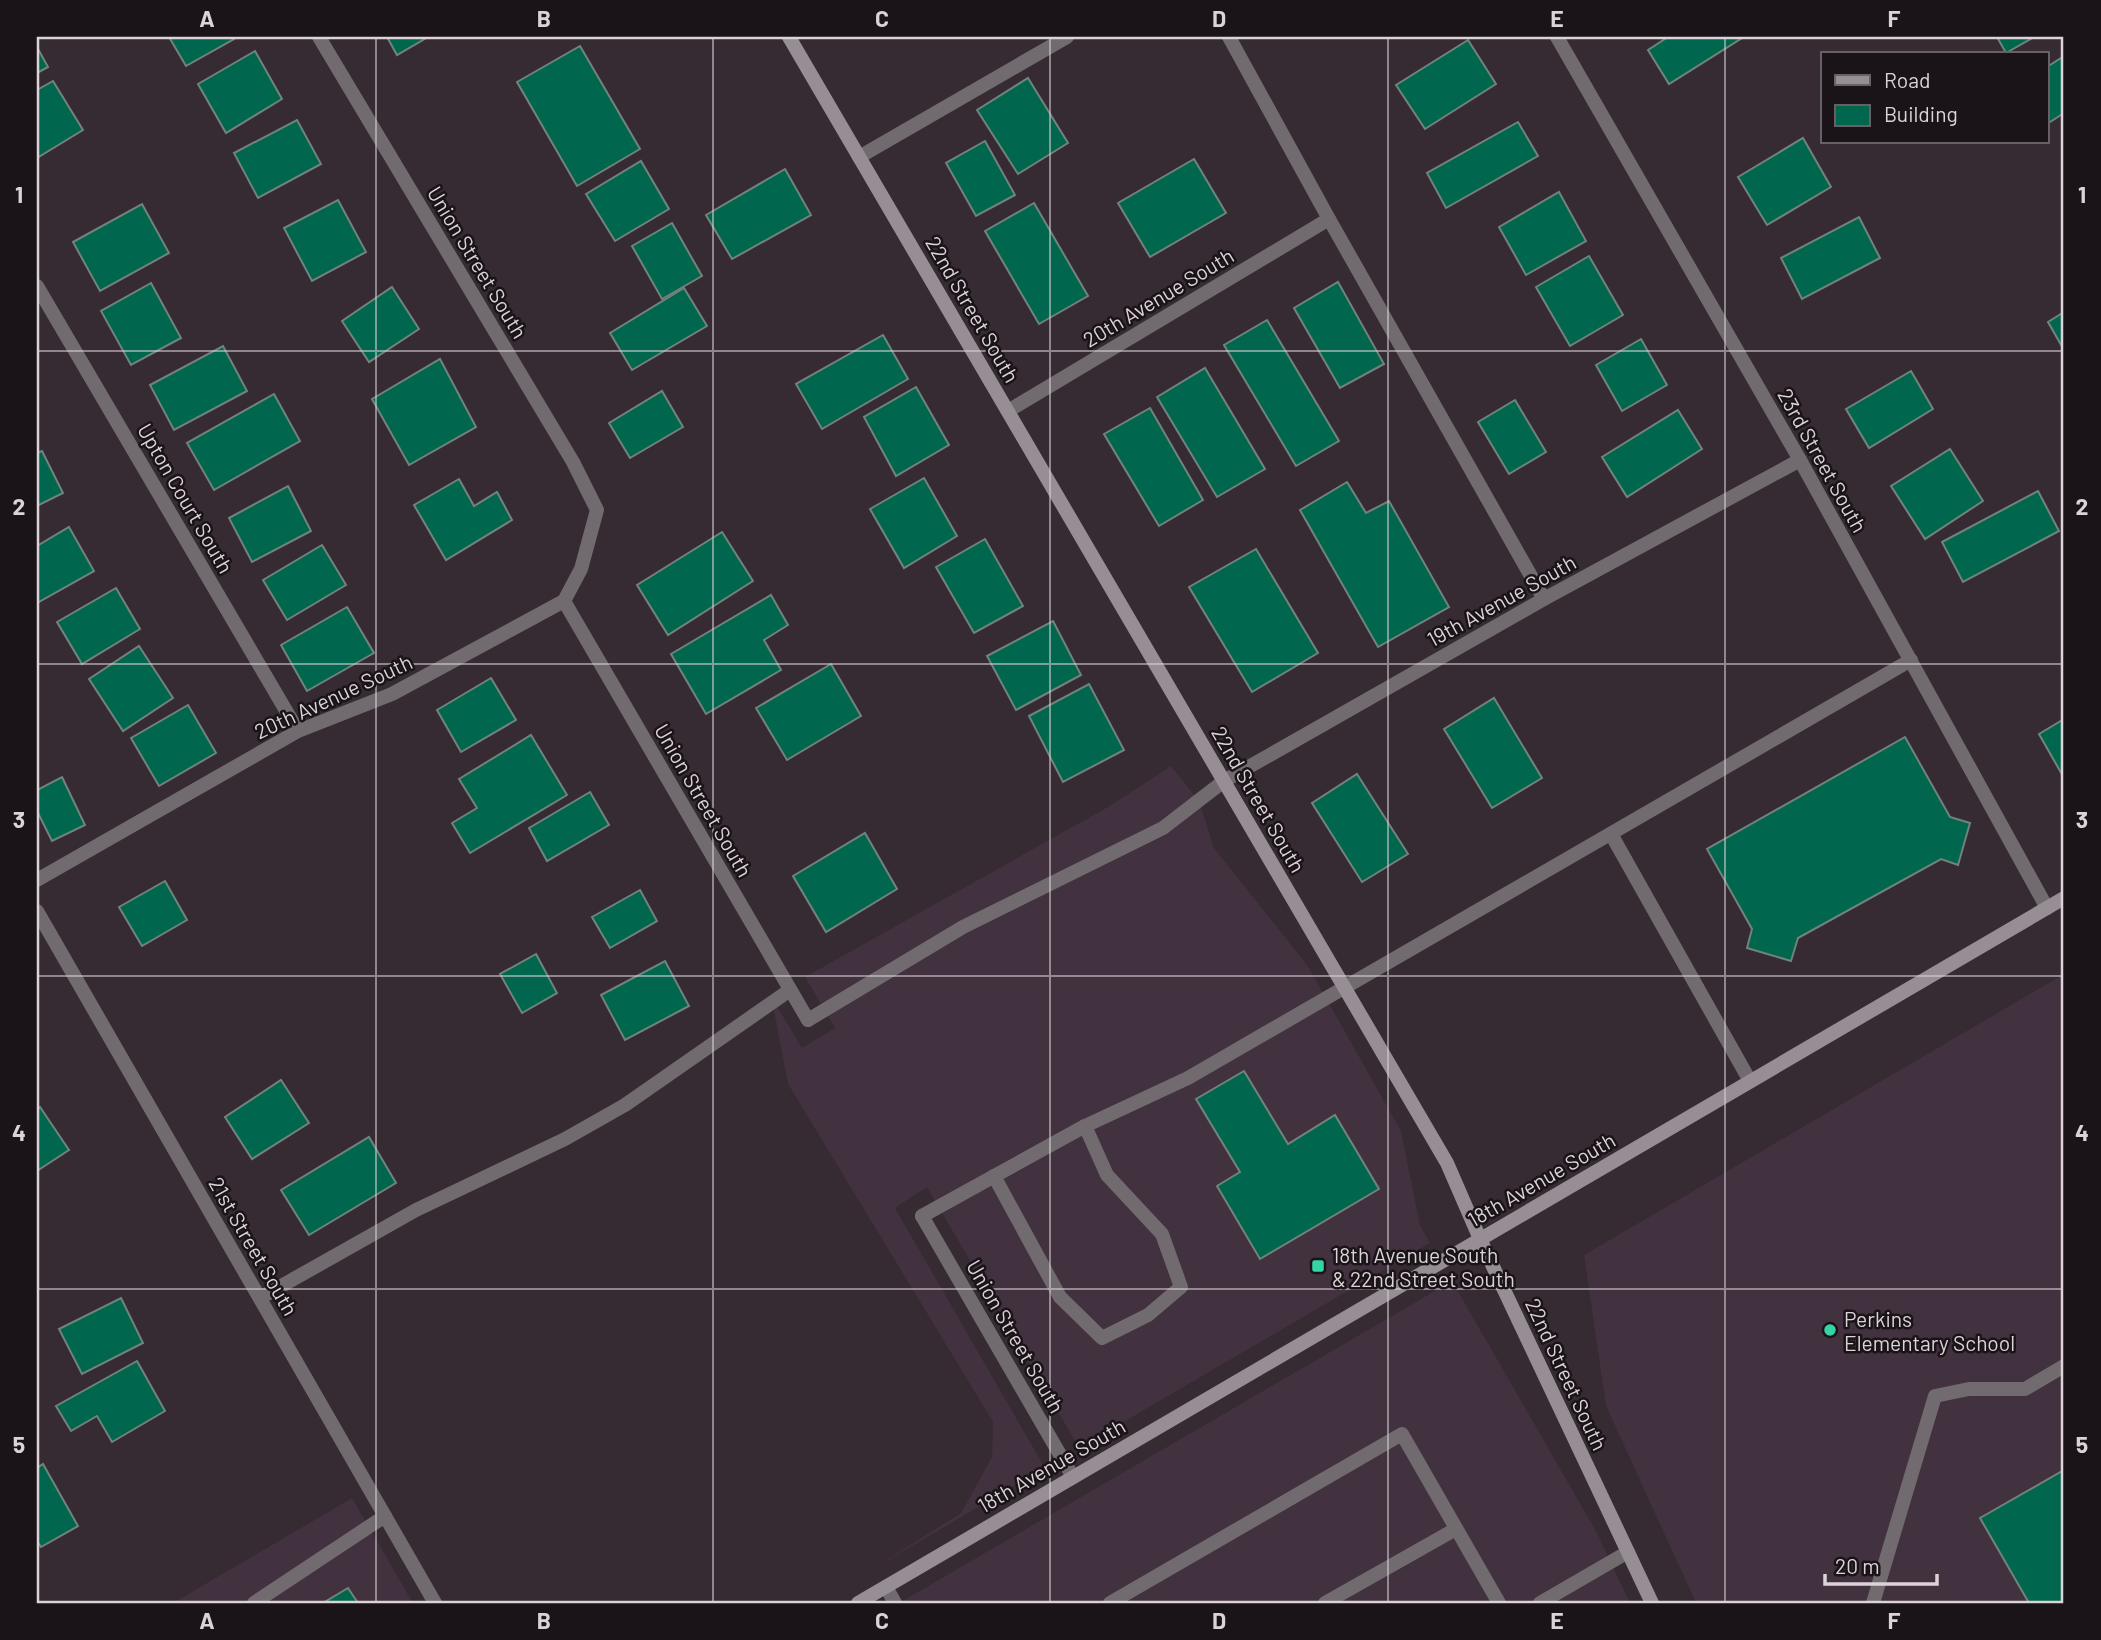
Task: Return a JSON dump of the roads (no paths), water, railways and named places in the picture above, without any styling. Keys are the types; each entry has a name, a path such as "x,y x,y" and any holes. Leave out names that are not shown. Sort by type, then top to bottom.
{"street":[{"name":"Union Street South","path":"319,37 573,462 597,510 581,569 564,601 808,1020"},
{"name":"22nd Street South","path":"789,37 1447,1163 1480,1239 1652,1603"},
{"path":"859,157 1067,37"},
{"path":"1229,37 1544,599"},
{"name":"23rd Street South","path":"1557,37 1800,460 2047,908"},
{"name":"20th Avenue South","path":"1008,411 1329,219"},
{"name":"Upton Court South","path":"37,286 298,731"},
{"name":"19th Avenue South","path":"808,1020 963,927 1164,828 1224,781 1544,599 1800,460"},
{"name":"20th Avenue South","path":"37,880 298,731 392,694 564,601"},
{"path":"1085,1126 1107,1175 1162,1234 1181,1287 1148,1315 1102,1338 1060,1297 994,1176 1085,1126 1188,1079 1910,660"},
{"path":"1612,834 1750,1082"},
{"name":"18th Avenue South","path":"858,1603 2064,898"},
{"name":"21st Street South","path":"37,911 435,1603"},
{"path":"260,1298 416,1210 565,1139 625,1105 790,990"},
{"name":"Union Street South","path":"994,1176 922,1216 1073,1477"},
{"path":"1873,1603 1935,1396 1969,1389 2025,1389 2064,1366"},
{"path":"1110,1603 1402,1434 1499,1603"},
{"path":"254,1603 385,1516"},
{"path":"1325,1603 1456,1529"},
{"path":"1540,1603 1628,1552"},
{"path":"886,1587 895,1603"}],"place":[{"name":"18th Avenue South & 22nd Street South","path":"1318,1266"},
{"name":"Perkins Elementary School","path":"1830,1330"}]}
